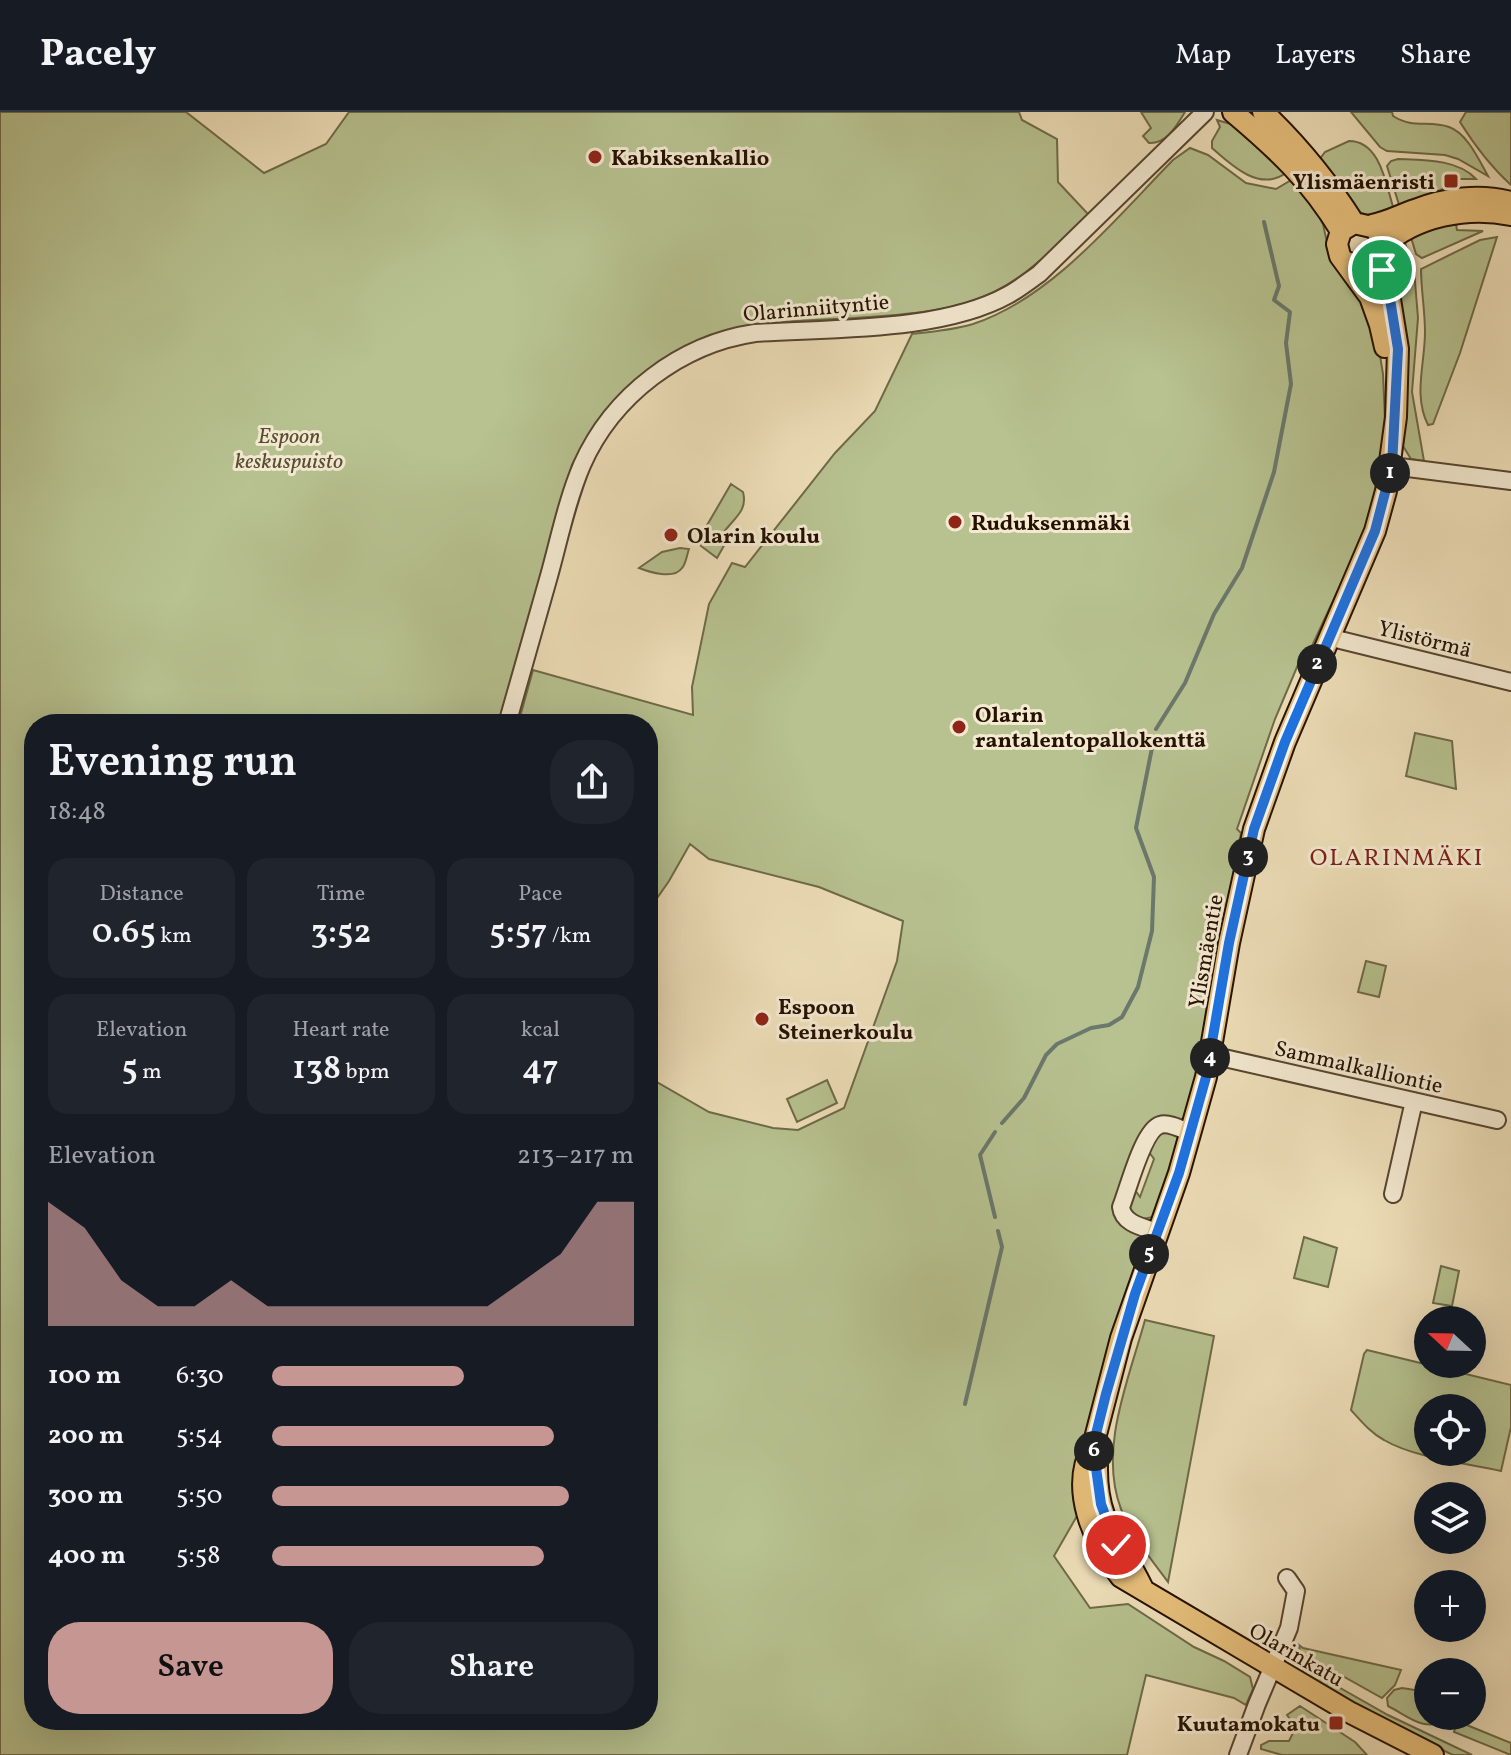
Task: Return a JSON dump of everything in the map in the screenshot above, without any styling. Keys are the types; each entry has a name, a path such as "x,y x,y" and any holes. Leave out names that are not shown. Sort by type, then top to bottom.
{"main road":[{"path":"1233,112 1278,150 1315,190 1356,227 1379,231 1380,252"},
{"path":"1263,112 1288,135 1310,162 1356,227"},
{"path":"1511,202 1483,197 1432,203 1387,223 1356,227 1338,250 1346,262 1361,266 1411,227 1438,217 1463,212 1511,215"},
{"name":"Ylismäentie","path":"1097,1521 1098,1490 1093,1446 1121,1338 1191,1133 1211,1055 1229,943 1254,829 1285,742 1375,531 1392,466 1398,349 1380,252"},
{"name":"Ylismäentie","path":"1346,262 1370,297 1395,377"},
{"name":"Olarinkatu","path":"1097,1521 1142,1587 1273,1668 1433,1755"}],"street":[{"name":"Olarinniityntie","path":"510,714 583,464 614,415 644,383 683,357 729,337 924,321 1007,296 1039,274 1205,112"},
{"path":"1392,466 1511,481"},
{"name":"Ylistörmä","path":"1328,637 1511,682"},
{"name":"Sammalkalliontie","path":"1211,1055 1497,1120"},
{"path":"1393,1194 1414,1101"},
{"path":"1157,1232 1127,1220 1121,1207 1150,1132 1166,1124 1191,1133"},
{"path":"1238,1755 1289,1628 1296,1591 1287,1578"}],"green space":[{"name":"Espoon keskuspuisto","path":"0,112 186,112 264,173 326,144 349,112 1019,112 1022,120 1057,139 1058,182 1088,214 1033,267 1008,285 979,298 917,313 754,325 695,342 646,372 606,414 572,465 502,714 24,714 24,1730 658,1730 658,1083 709,1112 773,1128 798,1130 844,1108 897,961 903,921 819,887 709,859 690,844 658,897 658,714 521,714 533,670 693,715 692,687 709,604 732,563 745,567 835,453 875,411 912,334 973,324 1030,296 1106,231 1173,160 1190,148 1208,155 1246,183 1276,189 1293,179 1312,203 1323,224 1328,247 1351,277 1377,337 1383,374 1385,421 1382,464 1373,506 1358,547 1305,661 1300,660 1275,719 1237,829 1241,833 1190,1108 1186,1119 1162,1120 1115,1211 1142,1232 1145,1238 1074,1474 1079,1501 1077,1516 1054,1556 1090,1608 1128,1604 1194,1647 1250,1677 1253,1689 1246,1705 1234,1698 1146,1675 1127,1755 0,1755"},
{"path":"1141,112 1185,112 1166,137 1149,143 1143,136 1151,128"},
{"path":"1351,112 1392,112 1393,116 1407,122 1449,127 1467,141 1488,176 1445,155 1387,151 1380,147"},
{"path":"1466,112 1511,112 1511,185 1483,155 1460,122"},
{"path":"1217,120 1234,125 1287,172 1267,180 1247,175 1228,162 1212,148 1212,141 1220,127"},
{"path":"1349,141 1360,143 1375,157 1394,210 1369,215 1354,209 1319,160 1325,152"},
{"path":"1398,159 1450,164 1469,172 1476,179 1449,179 1443,189 1400,208 1387,166"},
{"path":"1427,224 1456,224 1457,230 1483,231 1422,258 1416,254 1410,234"},
{"path":"1497,237 1460,353 1433,424 1428,425 1420,391 1425,332 1421,269 1480,240"},
{"path":"1404,240 1414,270 1418,318 1412,392 1424,461 1411,459 1403,446 1405,416 1388,261"},
{"path":"731,484 743,492 744,504 724,532 726,542 717,558 701,546 699,539"},
{"path":"689,549 678,572 661,574 639,568 662,552"},
{"path":"1415,733 1452,741 1456,789 1406,776"},
{"path":"1366,961 1386,966 1379,997 1358,992"},
{"path":"827,1080 837,1103 797,1122 787,1099"},
{"path":"1159,1128 1178,1136 1180,1140 1153,1217 1143,1219 1130,1214 1127,1203 1132,1186 1140,1197 1154,1159 1146,1148"},
{"path":"1304,1237 1337,1248 1328,1287 1294,1278"},
{"path":"1441,1266 1459,1271 1452,1306 1433,1303"},
{"path":"1145,1320 1214,1336 1168,1582 1131,1529 1115,1486 1114,1438 1118,1414"},
{"path":"1367,1350 1414,1361 1414,1378 1482,1378 1511,1385 1511,1427 1501,1471 1476,1466 1486,1466 1486,1394 1414,1394 1414,1452 1384,1440 1351,1410"},
{"path":"1299,1645 1401,1670 1395,1685 1382,1698 1300,1652"},
{"path":"1305,1668 1414,1730 1472,1755 1453,1755 1301,1674"},
{"path":"1394,1690 1414,1690 1414,1721 1388,1706 1387,1698"},
{"path":"1300,1706 1355,1742 1367,1755 1282,1755 1261,1749 1261,1745 1269,1741 1289,1741 1296,1727 1287,1715"},
{"path":"1479,1730 1511,1743 1511,1755 1454,1732"}],"waterway":[{"path":"1156,729 1185,683 1214,614 1242,568 1274,472 1291,384 1286,343 1290,312 1274,300 1279,286 1264,222"},
{"path":"1002,1123 1024,1098 1046,1055 1057,1044 1091,1028 1109,1025 1122,1017 1138,987 1152,931 1154,877 1136,828 1152,748"},
{"path":"995,1132 980,1155 995,1217"},
{"path":"965,1404 1002,1247 998,1231"}],"place":[{"name":"Kabiksenkallio","path":"595,157"},
{"name":"Ylismäenristi","path":"1451,181"},
{"name":"Ruduksenmäki","path":"955,522"},
{"name":"Olarin koulu","path":"671,535"},
{"name":"Olarin rantalentopallokenttä","path":"959,727"},
{"name":"Espoon Steinerkoulu","path":"762,1019"},
{"name":"Kuutamokatu","path":"1336,1723"}],"district":[{"name":"OLARINMÄKI","path":"1397,857"}],"route":[{"path":"1116,1545 1101,1504 1093,1446 1106,1394 1135,1294 1179,1173 1206,1077 1229,943 1254,829 1285,742 1375,531 1392,466 1398,349 1382,270"}]}
